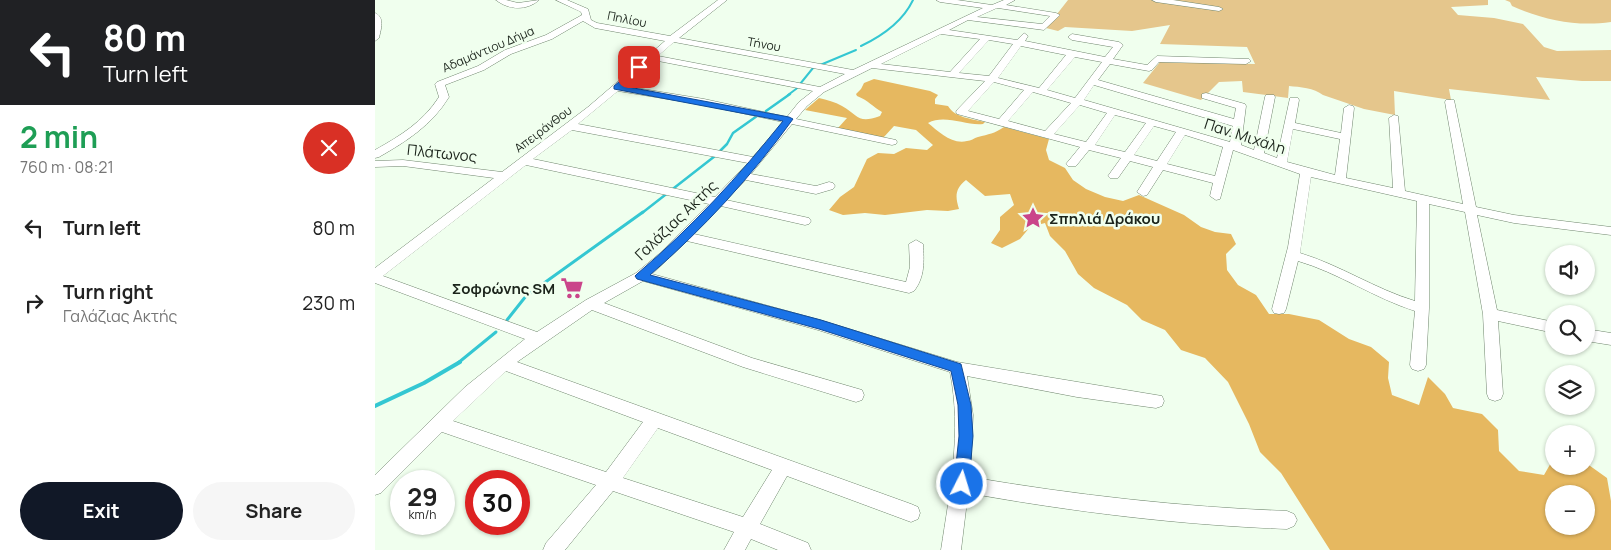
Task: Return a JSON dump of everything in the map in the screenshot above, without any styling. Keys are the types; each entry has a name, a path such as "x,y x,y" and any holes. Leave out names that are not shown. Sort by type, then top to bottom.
{"street":[{"path":"500,0 517,7 525,6 535,0"},
{"name":"Απειράνθου","path":"375,276 570,126 617,88 650,57 723,0"},
{"path":"940,0 1056,15 1044,27 966,18"},
{"name":"Γαλάζιας Ακτής","path":"375,487 438,423 504,364 539,338 591,304 641,276 664,256 743,176 803,104 821,90 966,18 1011,0"},
{"path":"1156,0 1219,9"},
{"name":"Πηλίου","path":"564,1 585,12 587,21 595,26 671,40"},
{"path":"375,15 378,23 375,38"},
{"name":"Αδαμάντιου Δήμα","path":"375,155 419,128 428,119 444,97 441,84 481,68 508,52 549,37 586,16"},
{"path":"1053,50 1083,28"},
{"path":"940,31 1023,39 1053,50 1149,68 1157,59 1161,48"},
{"path":"1047,135 1079,100 1119,44 1072,36"},
{"path":"952,75 987,37"},
{"path":"1023,39 992,79 961,112 1219,181"},
{"name":"Τήνου","path":"671,40 853,73"},
{"path":"1001,122 1072,54"},
{"path":"650,57 821,90"},
{"path":"1157,59 1246,61"},
{"name":"Παν. Μιχάλη","path":"871,64 909,71 992,79 1079,100 1232,146 1306,172 1470,210 1522,220 1611,232"},
{"path":"1093,82 1239,124"},
{"path":"617,88 789,119 892,142"},
{"path":"1207,96 1241,106 1239,124 1219,181 1216,196"},
{"path":"1258,155 1271,97"},
{"path":"1281,164 1294,100"},
{"path":"1451,102 1490,314 1495,394"},
{"path":"1340,180 1349,108"},
{"path":"1072,164 1088,146 1113,111"},
{"path":"1394,118 1399,193"},
{"path":"1114,176 1152,122"},
{"path":"1289,125 1345,137"},
{"path":"570,126 756,161"},
{"path":"1143,192 1182,131"},
{"path":"524,161 596,174 805,221"},
{"name":"Πλάτωνος","path":"375,164 403,163 505,176"},
{"path":"1279,309 1292,256 1306,172"},
{"path":"743,176 816,190 829,186"},
{"path":"1418,365 1422,308 1423,199"},
{"path":"684,236 909,288 913,285 917,263 916,244"},
{"path":"1292,256 1319,264 1395,300 1422,308"},
{"path":"375,276 539,338"},
{"path":"641,276 821,325 957,368 1077,390 1156,401"},
{"path":"591,304 749,363 856,395"},
{"path":"1490,314 1545,326"},
{"path":"1595,336 1611,339"},
{"path":"504,364 911,514"},
{"path":"951,550 962,484 966,436 965,405 957,368"},
{"path":"553,550 610,480 655,419"},
{"path":"438,423 610,480 747,528 801,550"},
{"path":"733,550 783,467"},
{"path":"962,484 1034,497 1138,510 1287,520"}],"shaded area":[{"path":"1068,0 1488,0 1488,5 1451,7 1458,15 1494,18 1523,24 1544,47 1557,51 1611,50 1611,81 1582,81 1536,77 1550,100 1449,89 1451,100 1394,91 1395,115 1364,109 1302,87 1289,86 1288,98 1243,92 1242,81 1219,82 1201,100 1143,83 1160,62 1255,64 1247,47 1160,44 1170,25 1132,31 1065,27 1058,31 1046,28"},
{"path":"1505,0 1611,0 1611,22 1585,24 1548,19 1512,6 1510,2"},
{"path":"874,79 930,91 938,95 935,99 935,104 948,106 955,113 985,122 983,124 976,124 941,120 928,123 951,139 961,142 968,141 1004,127 1049,139 1046,150 1049,160 1065,168 1073,180 1086,189 1105,197 1123,201 1139,195 1184,215 1201,227 1215,232 1231,234 1236,244 1226,254 1227,270 1238,285 1256,295 1269,314 1289,314 1319,320 1349,339 1371,347 1389,362 1388,378 1392,395 1419,405 1428,377 1445,394 1453,408 1482,414 1498,430 1499,451 1519,471 1544,475 1545,473 1545,475 1595,475 1595,469 1607,478 1611,501 1611,550 1330,550 1281,473 1260,452 1249,424 1228,382 1205,358 1181,350 1165,330 1142,320 1127,305 1094,288 1078,274 1065,251 1050,236 1045,223 1030,227 1020,239 1002,248 991,243 1000,230 1000,217 1014,205 1010,194 985,196 966,180 957,193 959,209 948,211 927,210 885,215 865,213 843,215 829,210 840,197 854,187 867,159 878,153 894,154 906,148 927,150 933,145 916,130 894,126 883,138 838,128 847,118 805,110 819,98 839,105 859,118 867,119 880,116 882,112 857,96 856,94 864,83"}],"waterway":[{"path":"861,46 877,38 898,21 913,0"},
{"path":"788,95 796,89 813,68 856,50"},
{"path":"766,111 790,94"},
{"path":"642,213 715,156 727,144 733,133 757,116"},
{"path":"507,320 526,296 643,212"},
{"path":"458,363 496,332"},
{"path":"375,406 424,383 460,362"}],"place":[{"name":"Σπηλιά Δράκου","path":"1033,218"},
{"name":"Σοφρώνης SM","path":"572,288"}],"route":[{"path":"639,67 617,88 704,102 789,119 743,176 712,209 641,276 821,325 957,368 965,405 966,436 962,484"}]}
